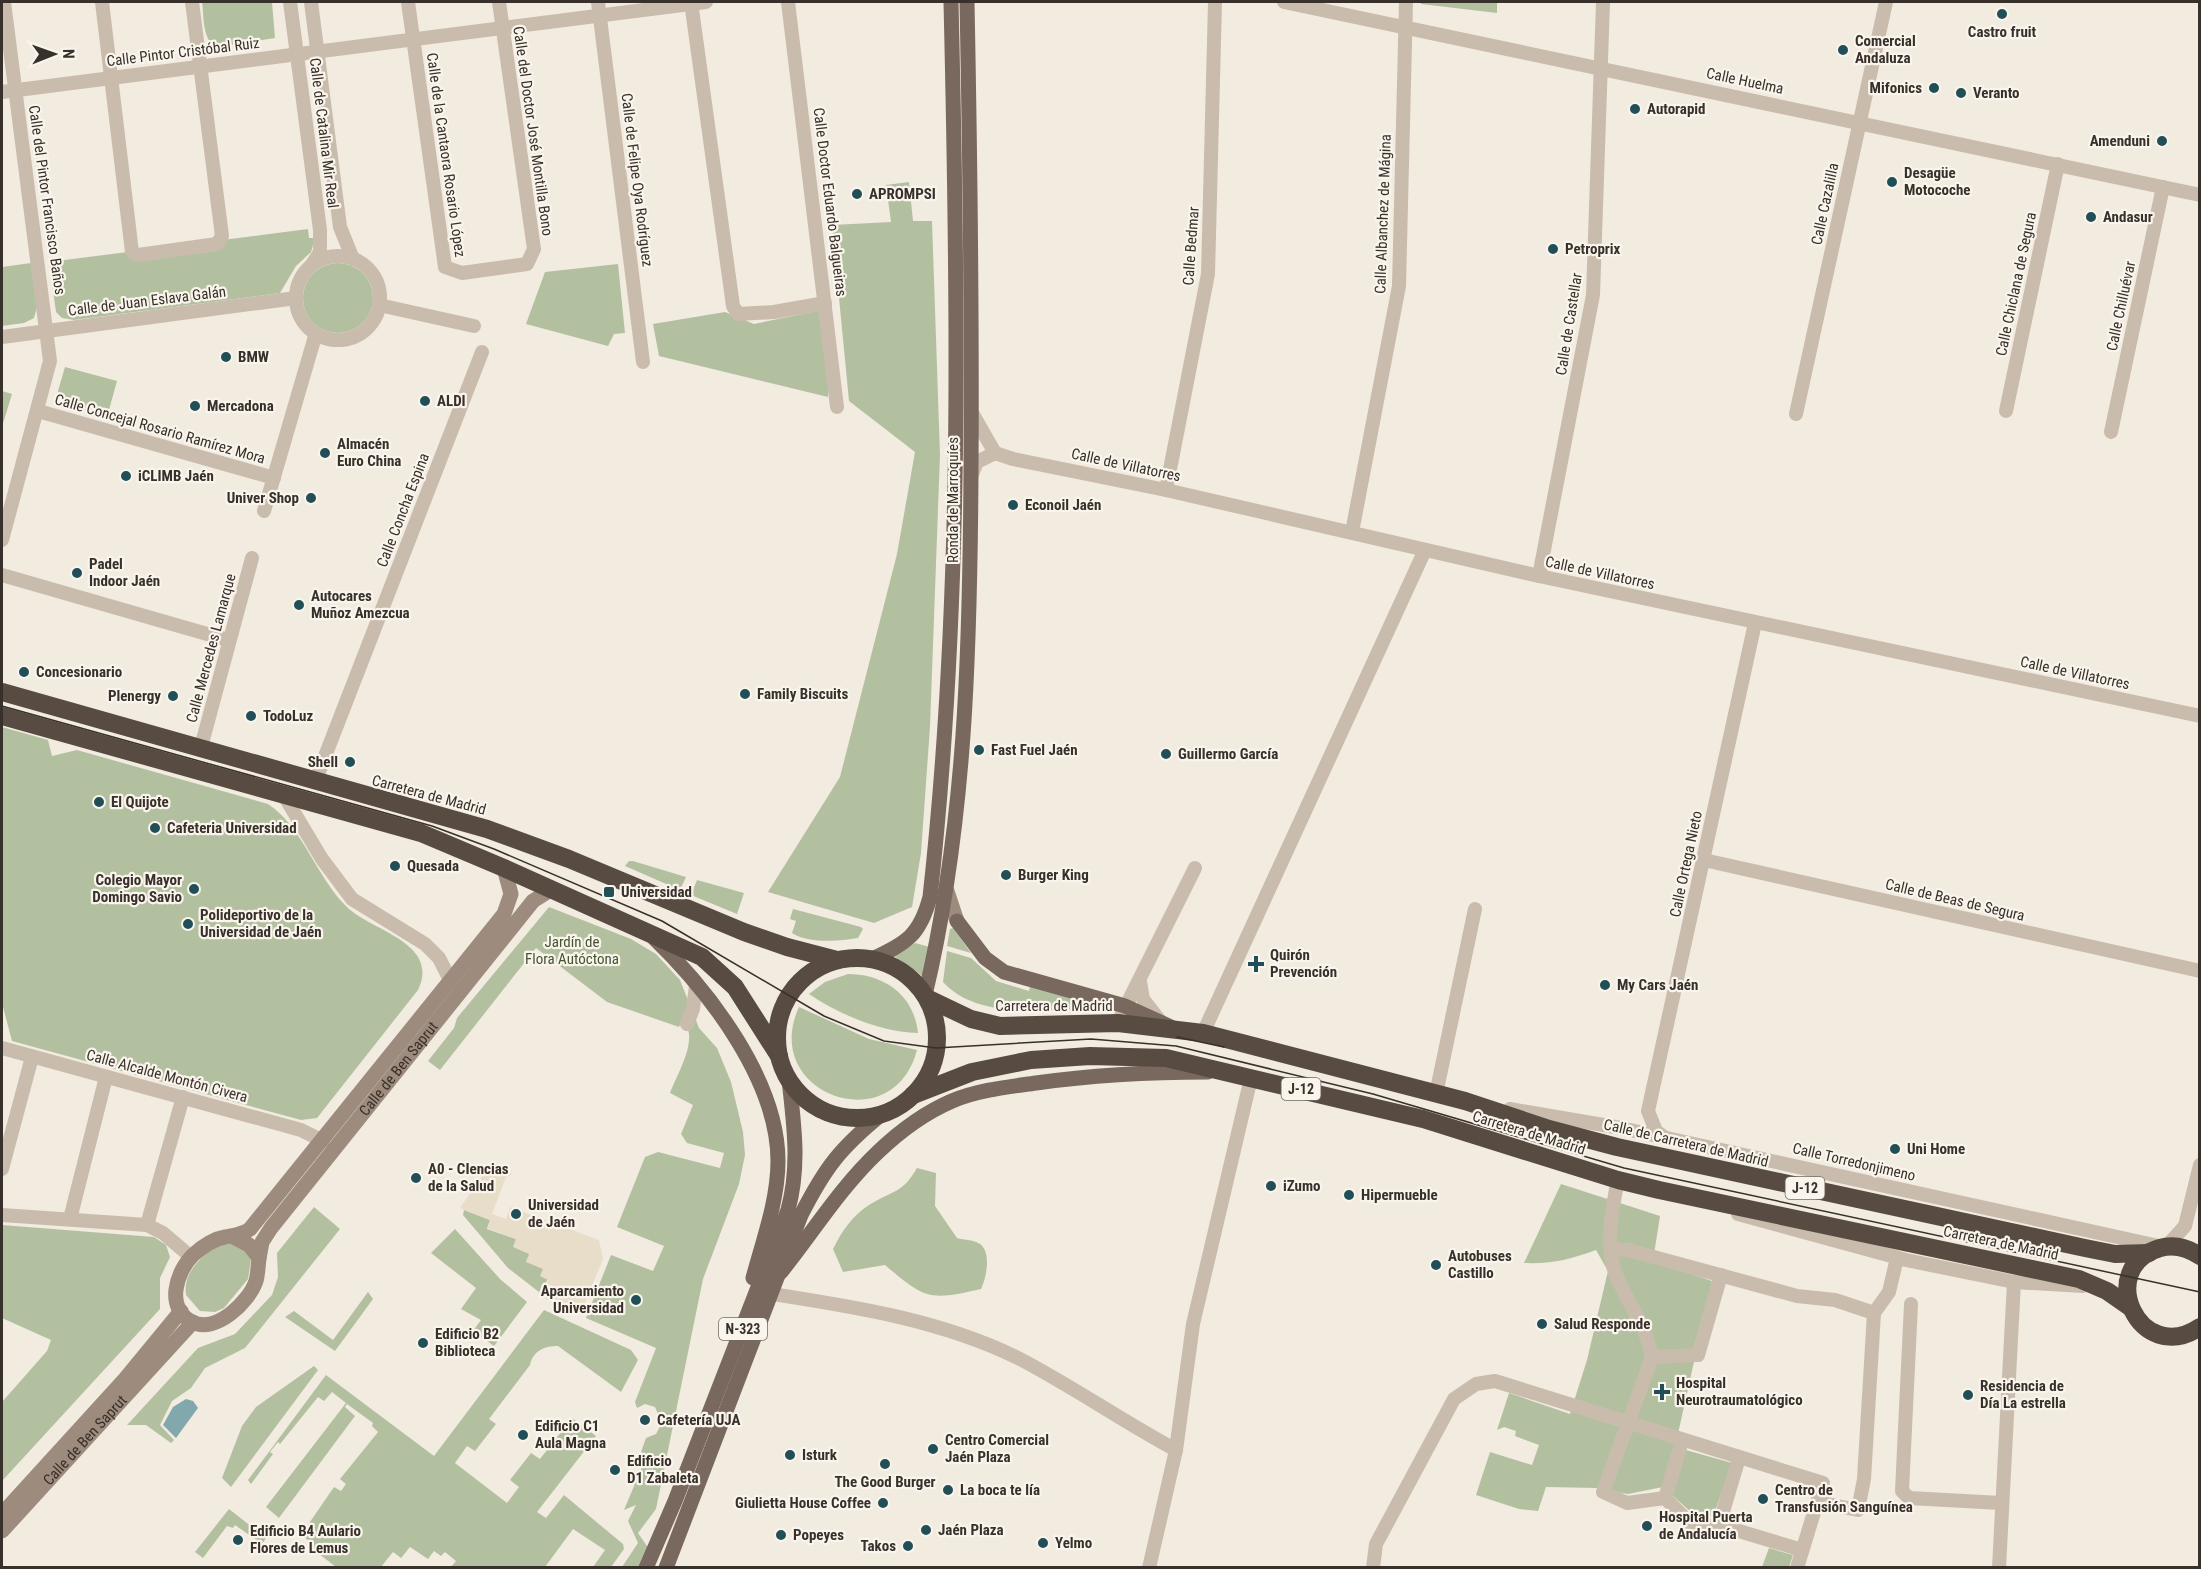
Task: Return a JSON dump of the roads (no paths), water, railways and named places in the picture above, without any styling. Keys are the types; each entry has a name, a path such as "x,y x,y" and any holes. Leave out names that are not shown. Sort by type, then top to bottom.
{"highway":[{"name":"Carretera de Madrid","path":"2,692 487,829 569,859 744,932 787,947 837,960"},
{"path":"2,716 421,833 692,952 714,966 748,1005 778,1056 789,1080 807,1101 833,1115 861,1118 882,1114 913,1095 929,1074 936,1048 936,1026 926,997 900,970 872,959 837,960 808,974 788,996 777,1025 778,1056"},
{"name":"Carretera de Madrid","path":"926,997 971,1019 1000,1026 1167,1024 1465,1101"},
{"name":"Carretera de Madrid","path":"913,1095 972,1072 1042,1059 1090,1056 1166,1058 1423,1119 1618,1180 1683,1196 2079,1279 2099,1287 2130,1307 2142,1325 2160,1335 2181,1336 2199,1327"},
{"name":"Calle de Carretera de Madrid","path":"1465,1101 1549,1129 1617,1147 2085,1248 2115,1254 2181,1247 2199,1255"},
{"path":"2130,1307 2127,1290 2130,1274 2137,1262 2159,1249"}],"main road":[{"name":"Ronda de Marroquíes","path":"872,959 900,946 920,928 925,917 930,897 945,749 955,520 951,2"},
{"name":"Ronda de Marroquíes","path":"926,997 947,891 963,729 970,592 971,411 967,2"},
{"path":"957,921 985,958 1004,972 1125,1006 1167,1024"},
{"path":"645,930 667,951 714,1008 755,1071 768,1098 775,1128 778,1162 775,1191 748,1297 746,1320"},
{"path":"781,1272 833,1201 878,1152 903,1131 952,1101 978,1093 1064,1079 1119,1074 1228,1073"},
{"name":"N-323","path":"645,1568 675,1501 792,1195 796,1148 789,1080"},
{"name":"N-323","path":"666,1568 801,1215 823,1172 846,1144 882,1114"}],"street":[{"name":"Calle del Pintor Francisco Baños","path":"2,540 50,361 48,331 8,91 4,2"},
{"path":"102,2 132,252 138,255 217,244 222,236 192,2"},
{"name":"Calle de Catalina Mir Real","path":"290,2 320,230 320,252 311,266"},
{"name":"Calle de Catalina Mir Real","path":"310,2 340,227 353,259"},
{"name":"Calle de la Cantaora Rosario López","path":"408,2 445,267 462,273 527,264"},
{"name":"Calle del Doctor José Montilla Bono","path":"499,2 534,249 527,264"},
{"path":"691,2 733,306 738,314 825,303"},
{"name":"Calle Pintor Cristóbal Ruiz","path":"8,91 502,28 599,8 706,2"},
{"name":"Calle Doctor Eduardo Balgueiras","path":"788,2 837,407"},
{"name":"Calle Bedmar","path":"1166,490 1208,274 1215,2"},
{"name":"Calle Huelma","path":"1284,2 1601,67 2199,195"},
{"name":"Calle Albanchez de Mágina","path":"1352,532 1399,286 1406,2"},
{"name":"Calle de Castellar","path":"1539,576 1593,295 1603,2"},
{"name":"Calle Cazalilla","path":"1796,414 1886,2"},
{"name":"Calle de Felipe Oya Rodríguez","path":"599,8 643,362"},
{"name":"Calle Chiclana de Segura","path":"2006,411 2058,164"},
{"name":"Calle Chilluévar","path":"2111,432 2163,187"},
{"path":"336,256 353,259 374,277 380,296 379,305 370,325 358,334 337,339 316,333 302,318 296,298 300,280 311,266 336,256"},
{"name":"Calle de Juan Eslava Galán","path":"2,338 296,298"},
{"path":"379,305 474,326"},
{"path":"264,511 316,333"},
{"name":"Calle Concha Espina","path":"315,782 482,352"},
{"name":"Calle Concejal Rosario Ramírez Mora","path":"38,411 274,478"},
{"path":"971,411 995,453 977,462 971,478"},
{"name":"Calle de Villatorres","path":"995,453 1539,576 2199,716"},
{"path":"1203,1033 1425,550"},
{"name":"Calle Mercedes Lamarque","path":"201,747 228,640 252,558"},
{"path":"2,575 228,640"},
{"name":"Calle Ortega Nieto","path":"1648,1111 1755,623"},
{"path":"283,794 322,859 352,899 425,944 440,958 451,982"},
{"name":"Calle de Beas de Segura","path":"1704,860 2199,971"},
{"name":"Calle de Ben Saprut","path":"232,1236 250,1229 451,982 510,904 511,891 504,868"},
{"path":"1118,1023 1195,868"},
{"name":"Calle de Ben Saprut","path":"259,1258 262,1242 271,1228 533,901 552,889"},
{"path":"947,891 957,921"},
{"path":"1436,1094 1475,909"},
{"path":"1140,982 1143,999 1167,1024"},
{"path":"696,986 693,1009 687,1024 705,1009 714,1008"},
{"name":"Calle Alcalde Montón Civera","path":"2,1048 301,1130 323,1141"},
{"path":"2,1169 5,1140 32,1057"},
{"path":"70,1219 106,1077"},
{"path":"1149,1568 1176,1450 1193,1324 1251,1078"},
{"path":"147,1225 183,1096"},
{"name":"Calle Torredonjimeno","path":"1465,1101 1664,1137 2159,1249"},
{"path":"1620,1128 1637,1121 1648,1111 1656,1131 1664,1137"},
{"path":"2159,1249 2185,1226 2199,1165"},
{"path":"1618,1180 1610,1249 1617,1277 1649,1338 1652,1357 1603,1492 1627,1503 1665,1498"},
{"path":"1683,1196 1765,1223 1897,1258 2014,1282 2099,1287"},
{"path":"2,1215 147,1225 163,1233 191,1257"},
{"path":"2185,1226 2199,1255"},
{"path":"232,1236 249,1245 259,1258 256,1282 231,1314 209,1323 193,1322 181,1311 176,1302 176,1284 191,1257 213,1241 232,1236"},
{"path":"1610,1249 1628,1250 1797,1296 1835,1300 1874,1313"},
{"path":"1817,1502 1858,1510 1864,1479 1874,1313 1889,1292 1897,1258"},
{"path":"1652,1357 1698,1355 1721,1275"},
{"path":"1999,1568 2014,1282"},
{"path":"772,1294 926,1323 983,1343 1064,1383 1132,1427 1176,1450"},
{"path":"1911,1304 1902,1491 1908,1498 2001,1503"},
{"name":"Calle de Ben Saprut","path":"2,1514 125,1379 181,1311"},
{"name":"Calle de Ben Saprut","path":"2,1531 193,1322"},
{"path":"1373,1568 1376,1544 1454,1399 1476,1384 1495,1382 1823,1484 1797,1568"},
{"path":"1665,1498 1682,1441"},
{"path":"1719,1525 1739,1458"},
{"path":"1665,1498 1692,1525 1719,1525 1802,1551"}],"water":[{"path":"186,1399 193,1401 198,1408 176,1438 163,1425 173,1407"}],"tram line":[{"path":"2,706 432,826 494,849 662,921 824,1016 884,1041 936,1048 1091,1039 1176,1046 1373,1094 1624,1168 2200,1292"},
{"path":"1177,1037 1224,1047"}],"place":[{"name":"Castro fruit","path":"2002,14"},
{"name":"Comercial Andaluza","path":"1843,50"},
{"name":"Mifonics","path":"1934,88"},
{"name":"Veranto","path":"1961,93"},
{"name":"Autorapid","path":"1635,109"},
{"name":"Amenduni","path":"2162,141"},
{"name":"Desagüe Motocoche","path":"1892,182"},
{"name":"APROMPSI","path":"857,194"},
{"name":"Andasur","path":"2091,217"},
{"name":"Petroprix","path":"1553,249"},
{"name":"BMW","path":"226,357"},
{"name":"ALDI","path":"425,401"},
{"name":"Mercadona","path":"195,406"},
{"name":"Almacén Euro China","path":"325,453"},
{"name":"iCLIMB Jaén","path":"126,476"},
{"name":"Univer Shop","path":"311,498"},
{"name":"Econoil Jaén","path":"1013,505"},
{"name":"Padel Indoor Jaén","path":"77,573"},
{"name":"Autocares Muñoz Amezcua","path":"299,605"},
{"name":"Concesionario","path":"24,672"},
{"name":"Family Biscuits","path":"745,694"},
{"name":"Plenergy","path":"173,696"},
{"name":"TodoLuz","path":"251,716"},
{"name":"Fast Fuel Jaén","path":"979,750"},
{"name":"Guillermo García","path":"1166,754"},
{"name":"Shell","path":"350,762"},
{"name":"El Quijote","path":"99,802"},
{"name":"Cafeteria Universidad","path":"155,828"},
{"name":"Quesada","path":"395,866"},
{"name":"Burger King","path":"1006,875"},
{"name":"Colegio Mayor Domingo Savio","path":"194,889"},
{"name":"Universidad","path":"609,892"},
{"name":"Polideportivo de la Universidad de Jaén","path":"188,924"},
{"name":"Quirón Prevención","path":"1256,964"},
{"name":"My Cars Jaén","path":"1605,985"},
{"name":"Uni Home","path":"1895,1149"},
{"name":"A0 - CIencias de la Salud","path":"416,1178"},
{"name":"iZumo","path":"1271,1186"},
{"name":"Hipermueble","path":"1349,1195"},
{"name":"Universidad de Jaén","path":"516,1214"},
{"name":"Autobuses Castillo","path":"1436,1265"},
{"name":"Aparcamiento Universidad","path":"636,1300"},
{"name":"Salud Responde","path":"1542,1324"},
{"name":"Edificio B2 Biblioteca","path":"423,1343"},
{"name":"Hospital Neurotraumatológico","path":"1662,1392"},
{"name":"Residencia de Día La estrella","path":"1968,1395"},
{"name":"Cafetería UJA","path":"645,1420"},
{"name":"Edificio C1 Aula Magna","path":"523,1435"},
{"name":"Centro Comercial Jaén Plaza","path":"933,1449"},
{"name":"Isturk","path":"790,1455"},
{"name":"The Good Burger","path":"885,1464"},
{"name":"Edificio D1 Zabaleta","path":"615,1470"},
{"name":"La boca te lía","path":"948,1490"},
{"name":"Centro de Transfusión Sanguínea","path":"1763,1499"},
{"name":"Giulietta House Coffee","path":"883,1503"},
{"name":"Hospital Puerta de Andalucía","path":"1647,1526"},
{"name":"Jaén Plaza","path":"926,1530"},
{"name":"Popeyes","path":"781,1535"},
{"name":"Edificio B4 Aulario Flores de Lemus","path":"238,1540"},
{"name":"Yelmo","path":"1043,1543"},
{"name":"Takos","path":"908,1546"}],"park label":[{"name":"Jardín de Flora Autóctona","path":"572,950"}]}
